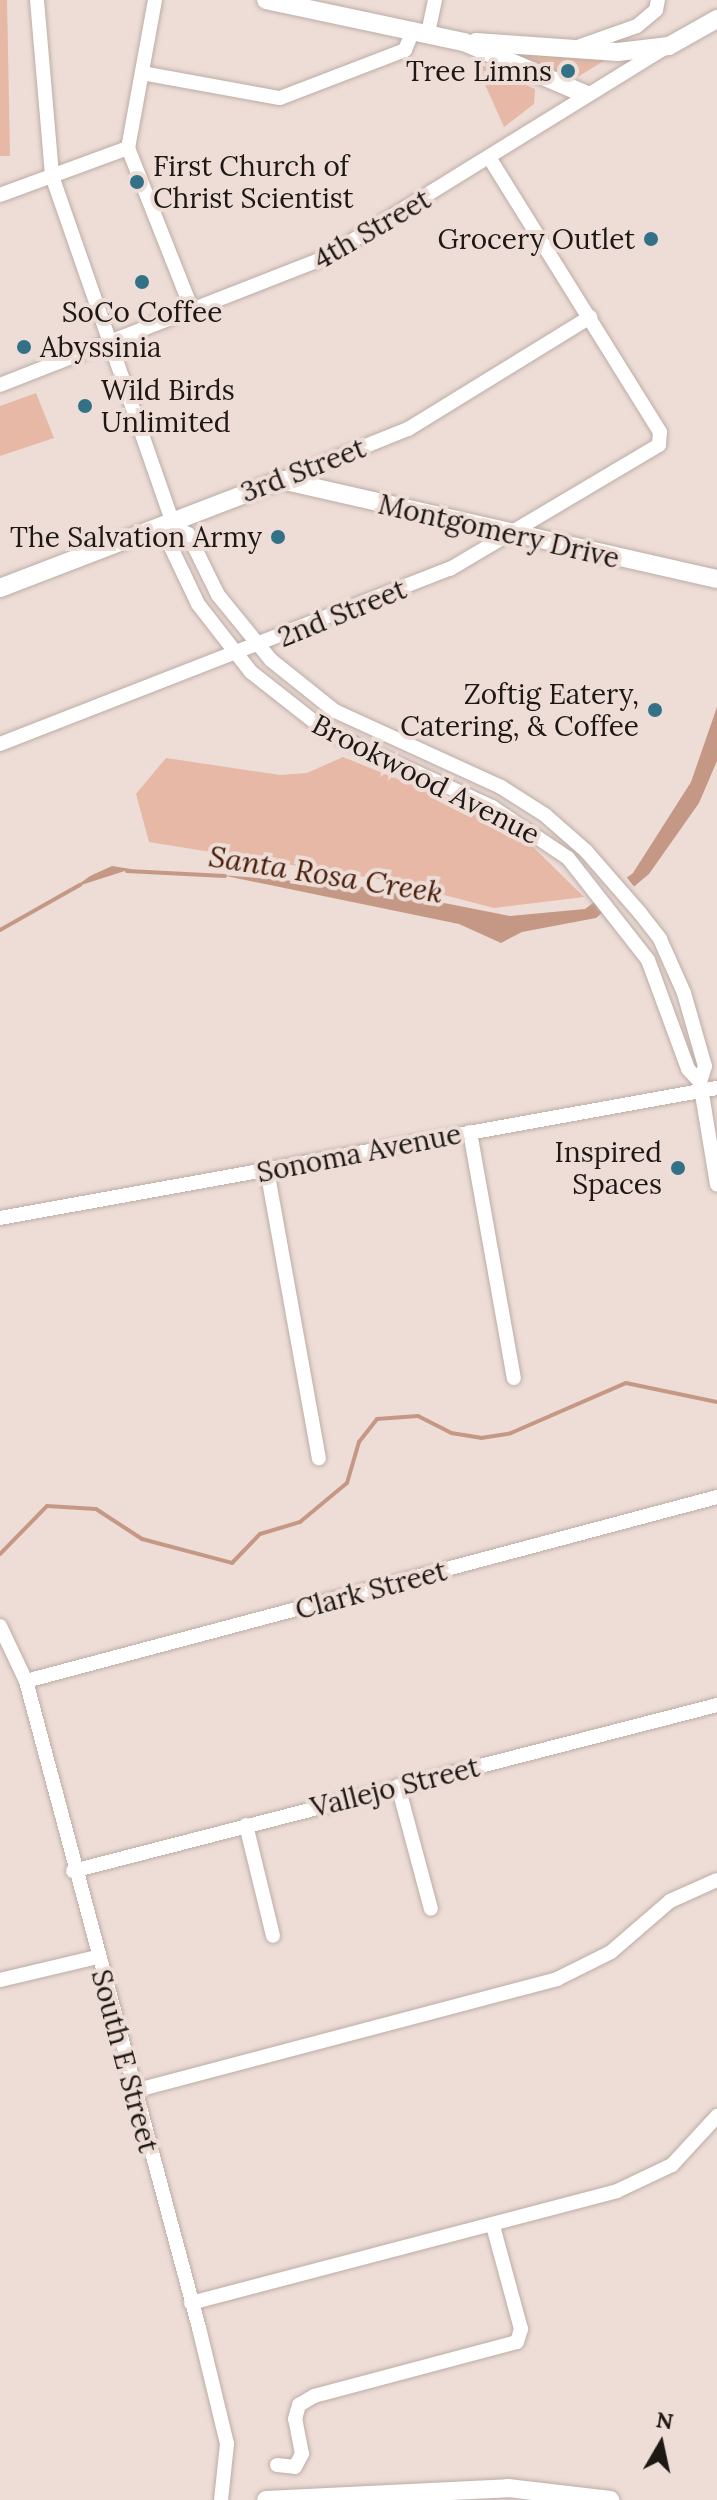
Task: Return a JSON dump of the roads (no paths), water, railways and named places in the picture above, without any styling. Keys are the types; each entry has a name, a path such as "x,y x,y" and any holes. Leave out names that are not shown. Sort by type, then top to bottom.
{"main road":[{"path":"266,0 464,42 560,51 669,46"},
{"name":"4th Street","path":"669,46 717,19"},
{"path":"464,42 585,94"},
{"name":"3rd Street","path":"0,588 281,480"},
{"name":"Montgomery Drive","path":"281,480 717,579"},
{"path":"266,2500 551,2495 610,2500"}],"street":[{"name":"Brookwood Avenue","path":"37,0 52,176 173,523 168,541 181,575 234,655 326,731 492,807 568,858 623,923 648,960 688,1069 700,1086"},
{"path":"155,0 128,148 193,312"},
{"path":"142,73 280,98 405,50 421,32 435,0"},
{"path":"560,51 625,31 657,5"},
{"name":"4th Street","path":"0,385 193,312 326,257 490,159 585,94 669,46"},
{"path":"0,195 128,148"},
{"path":"490,159 590,317"},
{"name":"2nd Street","path":"0,744 259,647 450,569 513,535 659,445 661,439 590,317"},
{"name":"3rd Street","path":"281,480 408,429 590,317"},
{"name":"Brookwood Avenue","path":"173,523 188,534 218,595 259,647 335,711 501,787 545,815 586,851 640,913 660,939 684,993 705,1066 700,1086 717,1185"},
{"name":"Sonoma Avenue","path":"0,1218 470,1132 700,1086 717,1088"},
{"path":"470,1132 514,1378"},
{"path":"267,1170 319,1458"},
{"name":"Clark Street","path":"26,1681 717,1497"},
{"name":"South E Street","path":"0,1626 26,1681 73,1871 227,2444 221,2500"},
{"name":"Vallejo Street","path":"73,1871 717,1705"},
{"path":"398,1786 431,1909"},
{"path":"246,1825 273,1936"},
{"path":"134,2091 571,1974 611,1952 670,1901 717,1880"},
{"path":"0,1980 97,1957"},
{"path":"191,2303 493,2226 647,2179 692,2148 717,2116"},
{"path":"277,2465 295,2467 302,2454 295,2419 299,2405 314,2396 517,2342 521,2329 493,2226"}],"waterway":[{"name":"Santa Rosa Creek","path":"127,871 225,876"},
{"name":"Santa Rosa Creek","path":"0,930 80,885"},
{"path":"0,1554 47,1506 96,1509 142,1539 232,1563 260,1534 300,1522 347,1483 359,1442 377,1419 418,1416 451,1433 481,1438 511,1433 626,1383 717,1402"}],"place":[{"name":"Tree Limns","path":"568,71"},
{"name":"First Church of Christ Scientist","path":"137,182"},
{"name":"Grocery Outlet","path":"651,239"},
{"name":"SoCo Coffee","path":"142,282"},
{"name":"Abyssinia","path":"24,347"},
{"name":"Wild Birds Unlimited","path":"85,406"},
{"name":"The Salvation Army","path":"278,537"},
{"name":"Zoftig Eatery, Catering, & Coffee","path":"655,710"},
{"name":"Inspired Spaces","path":"678,1168"}]}
